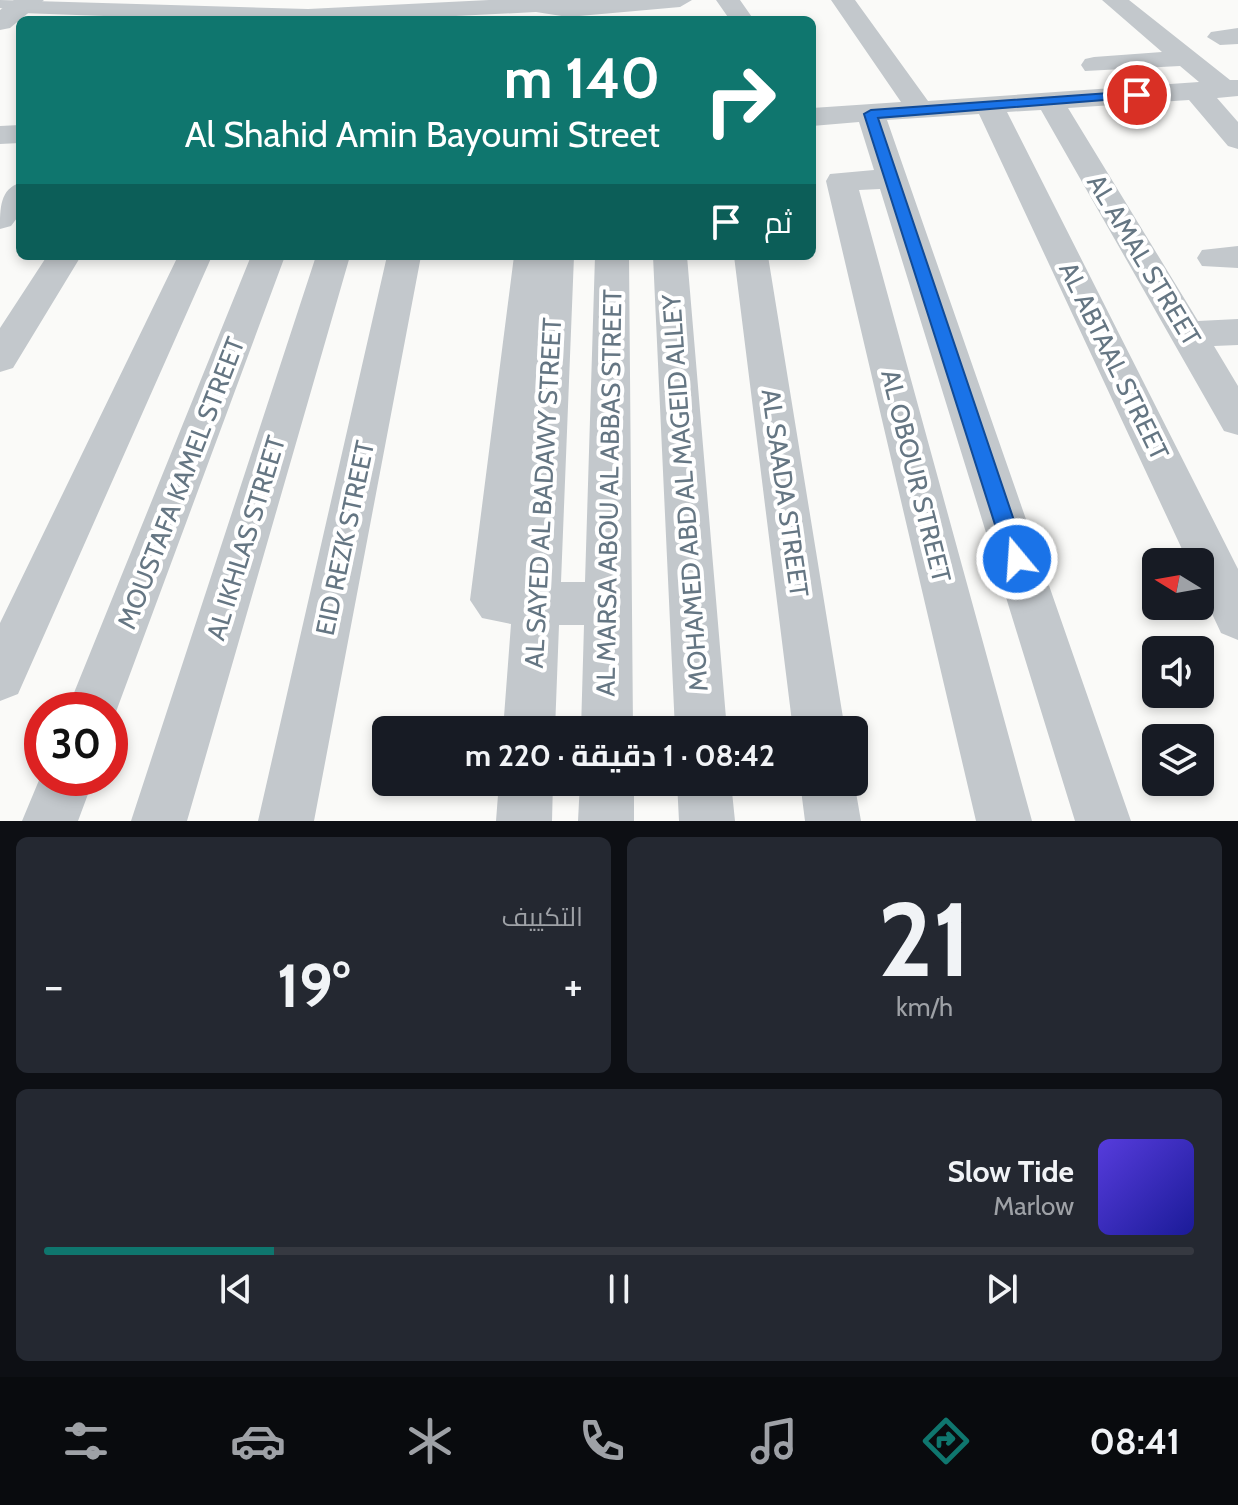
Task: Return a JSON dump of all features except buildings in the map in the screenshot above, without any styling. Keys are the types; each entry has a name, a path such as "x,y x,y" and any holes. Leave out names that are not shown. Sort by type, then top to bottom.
{"street":[{"path":"392,16 535,3 563,10 609,14 645,2 680,0"},
{"path":"843,0 921,111"},
{"path":"1114,0 1219,89 1238,140"},
{"path":"282,16 310,8 347,16"},
{"path":"0,22 32,9 159,16 202,11 254,16"},
{"path":"0,47 16,28"},
{"path":"1094,65 1185,58"},
{"path":"816,117 1219,89"},
{"name":"AL AMAL STREET","path":"1049,100 1238,420"},
{"name":"AL ABTAAL STREET","path":"989,105 1238,618"},
{"path":"871,114 1103,821"},
{"name":"AL OBOUR STREET","path":"892,179 841,181 1004,821"},
{"path":"0,219 16,197"},
{"path":"0,358 61,260"},
{"path":"0,677 193,260"},
{"name":"MOUSTAFA KAMEL STREET","path":"100,692 266,260"},
{"name":"AL IKHLAS STREET","path":"159,821 332,260"},
{"name":"EID REZK STREET","path":"286,821 403,260"},
{"path":"531,260 494,600 499,603 608,604"},
{"name":"AL SAYED AL BADAWY STREET","path":"530,716 557,260"},
{"name":"AL MARSA ABOU AL ABBAS STREET","path":"607,716 612,260"},
{"name":"MOHAMED ABD AL MAGEID ALLEY","path":"670,260 700,716"},
{"name":"AL SAADA STREET","path":"752,260 817,716"},
{"path":"1188,334 1238,332"},
{"path":"50,821 60,796"},
{"path":"524,821 525,796"},
{"path":"606,821 607,796"},
{"path":"705,796 707,821"},
{"path":"829,796 833,821"}],"route":[{"path":"1017,559 871,114 1137,95"}]}
